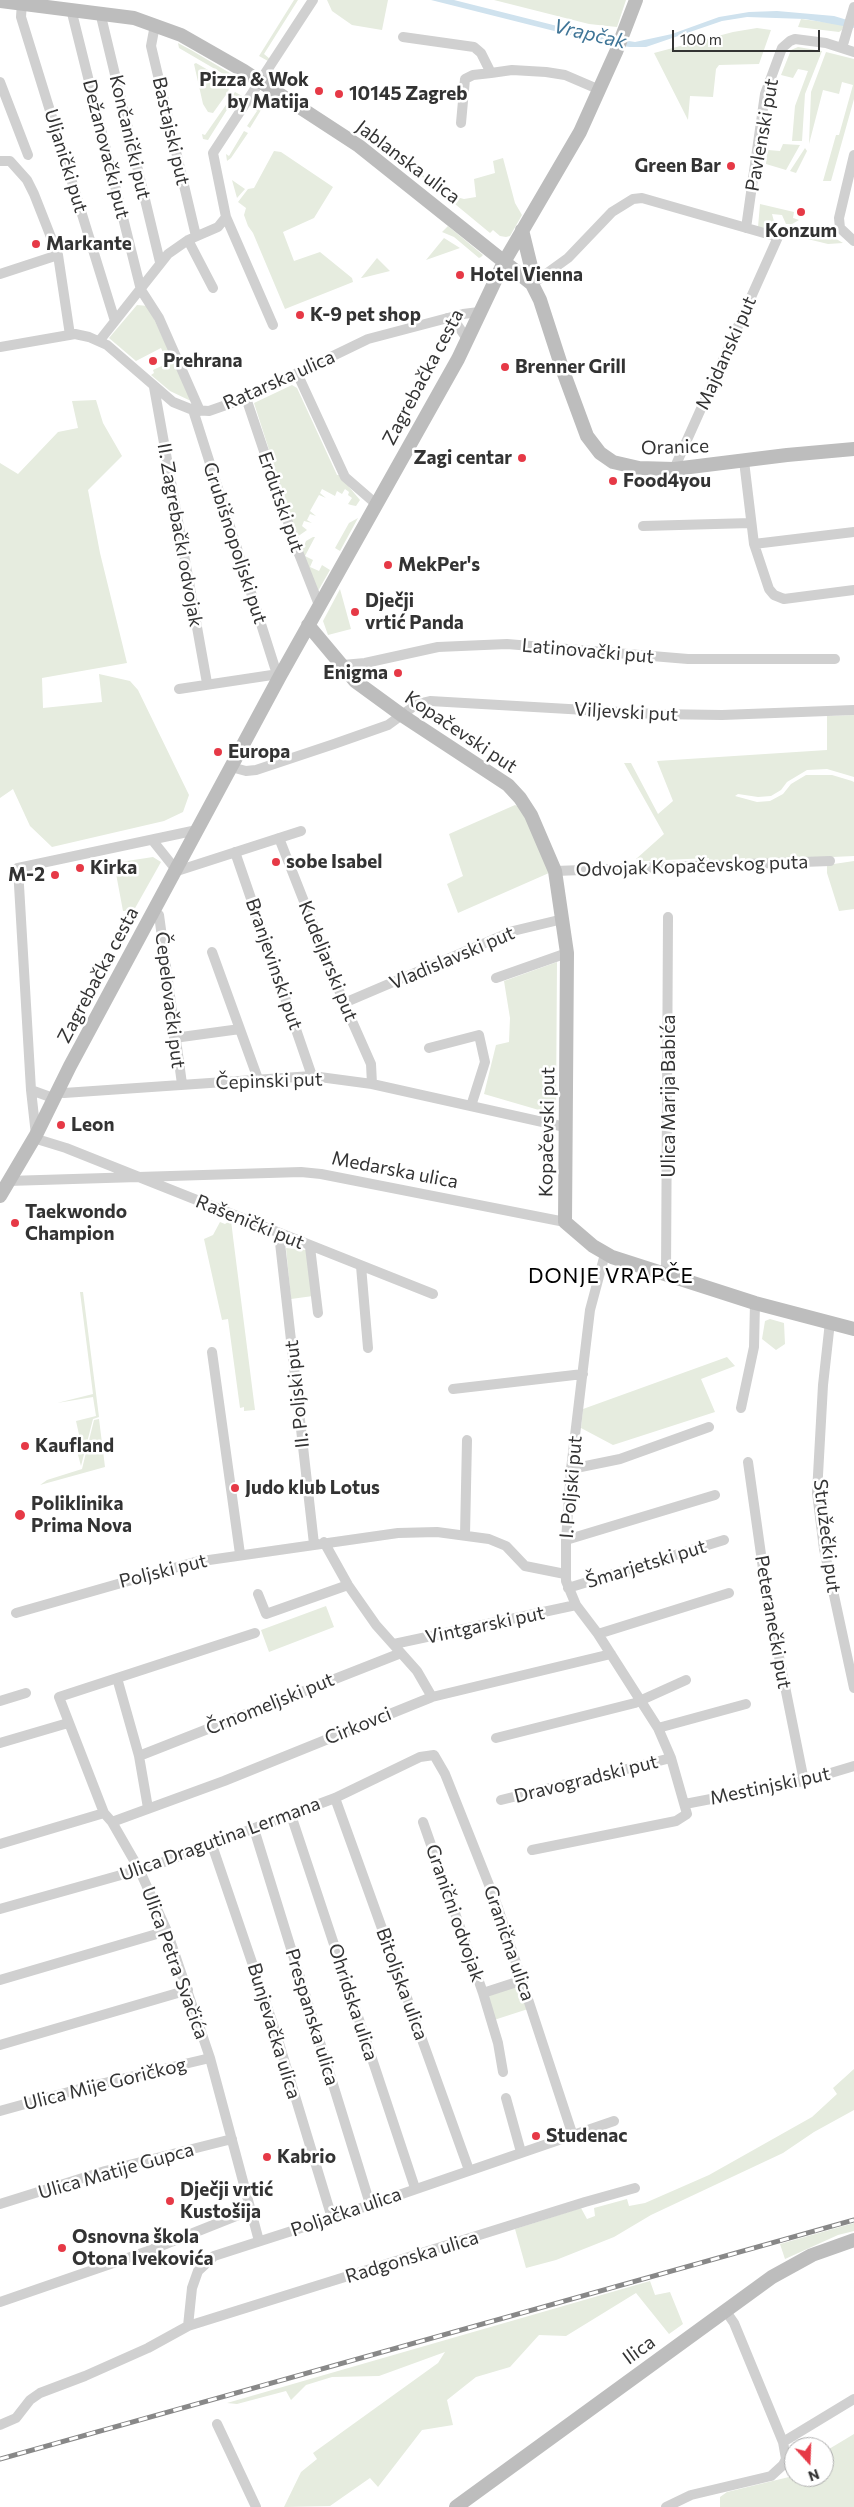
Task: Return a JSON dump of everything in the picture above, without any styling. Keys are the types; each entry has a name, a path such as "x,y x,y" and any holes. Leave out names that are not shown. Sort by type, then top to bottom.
{"street":[{"path":"273,325 226,217 213,152 313,0"},
{"name":"Zagrebačka cesta","path":"0,1196 36,1134 280,676 467,338 504,262 580,132 600,90 636,0"},
{"name":"Jablanska ulica","path":"0,1 100,12 134,18 181,35 260,82 359,146 504,262"},
{"name":"Uljanički put","path":"13,1 22,17 115,321"},
{"name":"Dežanovački put","path":"71,9 141,290"},
{"path":"842,48 853,11"},
{"name":"Končanički put","path":"100,12 160,262"},
{"name":"Bastajski put","path":"155,25 151,46 192,238 213,288"},
{"path":"403,36 474,47 481,53 491,73"},
{"name":"Pavlenski put","path":"746,228 765,94 782,48 790,40 795,39 854,52"},
{"path":"461,123 465,79 473,75 512,70 546,72 565,75 600,90"},
{"path":"0,82 28,155"},
{"path":"854,155 839,224 844,233 854,241"},
{"path":"0,161 10,161 32,188 58,255 70,335"},
{"path":"532,284 568,258 612,212 633,199 642,198 746,228"},
{"path":"100,340 141,290 160,262 192,238 218,226 226,217"},
{"name":"Majdanski put","path":"674,469 778,237 746,228"},
{"path":"522,230 533,275 532,284"},
{"path":"0,274 58,255"},
{"name":"Oranice","path":"504,262 532,284 540,300 576,408 593,446 605,457 622,466 674,469 854,449"},
{"name":"Grubišnopoljski put","path":"141,290 159,318 196,411 275,668 280,676"},
{"name":"Ratarska ulica","path":"196,411 219,408 246,398 368,340 447,318 478,312"},
{"path":"447,318 456,323 467,338"},
{"path":"0,347 70,335 100,340 173,402 196,411"},
{"path":"297,373 345,477 375,503"},
{"name":"II. Zagrebački odvojak","path":"154,387 207,683"},
{"name":"Erdutski put","path":"246,398 297,549 319,605"},
{"path":"744,461 754,544 769,589 774,595 784,599 854,590"},
{"path":"643,526 750,523"},
{"path":"754,544 854,532"},
{"name":"Kopačevski put","path":"308,625 356,681 403,716 508,785 520,798 531,815 555,871 567,953 564,1222"},
{"name":"Latinovački put","path":"343,665 366,663 438,647 507,644 688,659 835,659"},
{"path":"179,689 207,683 280,676"},
{"name":"Viljevski put","path":"403,716 417,704 430,701 655,714 722,715 854,710"},
{"path":"231,767 246,771 256,770 388,725 403,716"},
{"name":"Zagrebačka cesta","path":"36,1134 31,1090 18,868 153,841 197,830"},
{"path":"153,841 176,871 301,831"},
{"name":"Kudeljarski put","path":"279,838 344,1003 371,1064 372,1084"},
{"name":"Branjevinski put","path":"235,852 312,1076"},
{"name":"Odvojak Kopačevskog puta","path":"555,871 830,861"},
{"name":"Čepelovački put","path":"159,915 174,1038 182,1084"},
{"name":"Ulica Marija Babića","path":"666,1276 668,917"},
{"name":"Vladislavski put","path":"344,1003 513,931 563,919"},
{"path":"212,952 258,1079"},
{"path":"496,978 567,953"},
{"path":"174,1038 240,1029"},
{"path":"429,1048 479,1035 485,1062 471,1106"},
{"name":"Čepinski put","path":"56,1094 312,1076 372,1084 565,1127"},
{"path":"31,1090 56,1094"},
{"name":"Rašenički put","path":"36,1134 40,1140 74,1151 310,1247 433,1294"},
{"name":"Medarska ulica","path":"8,1180 138,1178 301,1172 321,1174 564,1222 605,1254 666,1276 755,1303 854,1329"},
{"name":"II. Poljski put","path":"279,1234 319,1543 376,1625 417,1671 432,1697"},
{"path":"310,1247 318,1313"},
{"name":"I. Poljski put","path":"605,1254 590,1310 571,1469 565,1574 568,1588 576,1605 598,1634 658,1728 671,1758 685,1804"},
{"path":"361,1266 368,1348"},
{"path":"741,1408 754,1347 755,1303"},
{"name":"Stružečki put","path":"830,1322 823,1385 817,1493 824,1549 854,1688"},
{"path":"212,1352 240,1554"},
{"path":"453,1389 583,1374"},
{"path":"571,1469 620,1459 709,1427"},
{"path":"465,1535 467,1440"},
{"name":"Peteranečki put","path":"748,1462 767,1597 804,1781"},
{"path":"566,1540 715,1496"},
{"path":"319,1543 398,1533 465,1535 502,1543 526,1566 565,1574"},
{"name":"Šmarjetski put","path":"568,1588 724,1540"},
{"name":"Poljski put","path":"16,1613 137,1576 195,1562 319,1543"},
{"path":"258,1594 266,1614 348,1585"},
{"path":"598,1634 729,1593"},
{"name":"Vintgarski put","path":"397,1649 576,1605"},
{"path":"148,1808 139,1756 117,1678 256,1633"},
{"name":"Črnomeljski put","path":"139,1756 397,1649"},
{"name":"Cirkovci","path":"112,1822 224,1780 432,1697 610,1654"},
{"name":"Ulica Petra Svačića","path":"117,1678 59,1697 104,1813 112,1822 138,1869 167,1931 210,2058 259,2241"},
{"path":"496,1738 640,1700 686,1680"},
{"path":"0,1702 26,1692"},
{"path":"658,1728 746,1704"},
{"path":"0,1743 68,1723"},
{"name":"Ulica Dragutina Lermana","path":"0,1910 138,1869 254,1829 335,1798 420,1757 434,1755"},
{"name":"Granična ulica","path":"434,1755 441,1764 456,1800 523,1980 573,2136"},
{"name":"Dravogradski put","path":"501,1800 671,1758"},
{"name":"Mestinjski put","path":"685,1804 804,1781 854,1766"},
{"name":"Bitoljska ulica","path":"335,1798 469,2170"},
{"path":"532,1850 676,1821 686,1814 685,1804"},
{"path":"0,1844 104,1813"},
{"name":"Ohridska ulica","path":"291,1815 415,2188"},
{"name":"Granični odvojak","path":"423,1822 483,1994 523,1980"},
{"name":"Prespanska ulica","path":"254,1829 370,2204"},
{"name":"Bunjevačka ulica","path":"212,1844 272,2021 332,2218"},
{"path":"0,1980 167,1931"},
{"path":"0,2044 188,1990"},
{"path":"483,1994 498,2043 502,2072"},
{"name":"Ulica Mije Goričkog","path":"0,2111 83,2088 210,2058"},
{"path":"506,2098 521,2152"},
{"name":"Poljačka ulica","path":"188,2326 192,2288 202,2265 214,2256 332,2218 614,2121"},
{"name":"Ulica Matije Gupca","path":"0,2204 106,2171 232,2139"},
{"name":"Radgonska ulica","path":"188,2326 635,2188"},
{"path":"0,2302 148,2251 251,2210"},
{"name":"Ilica","path":"456,2507 725,2310 790,2267 824,2251 854,2240"},
{"path":"666,2507 691,2495 771,2476 783,2465 786,2459 783,2442 734,2323 725,2310"},
{"path":"0,2425 16,2418 30,2400 40,2393 140,2351 188,2326"},
{"path":"783,2442 854,2399"},
{"path":"217,2424 256,2507"}],"shaded area":[{"path":"294,0 298,0 264,54 270,59 268,61 259,56"},
{"path":"327,0 388,0 382,30 352,25 332,11"},
{"path":"494,0 626,0 617,27 589,24"},
{"path":"801,19 844,25 839,32 798,27"},
{"path":"757,28 771,30 759,64 719,65 716,69 713,97 690,96 688,120 654,53 733,32"},
{"path":"178,43 235,76 232,79 179,48"},
{"path":"798,47 822,51 805,94 802,141 792,141 795,106 808,71 798,69 793,78 781,75 791,50"},
{"path":"826,52 854,59 854,99 831,181 823,181 836,135 839,135 853,85 842,82 839,94 823,90 809,144 811,92"},
{"path":"196,63 222,78 220,82 226,85 230,84 228,92 213,113 208,112 203,104 194,64"},
{"path":"235,92 244,97 242,101 235,97 208,140 203,139 202,134 205,135"},
{"path":"772,99 768,150 780,151 783,144 800,145 786,170 766,164"},
{"path":"253,102 261,110 250,128 247,126 257,111 250,106"},
{"path":"244,131 248,133 227,161 226,154 229,156"},
{"path":"805,148 807,151 796,173 790,171"},
{"path":"274,151 281,152 333,187 314,218 283,232 294,261 320,252 352,278 353,282 285,309 253,233 248,226 244,215 246,208 238,202 248,189 254,188"},
{"path":"503,158 515,203 522,215 510,236 506,237 500,236 493,230 490,233 415,171 416,169 445,194 464,199 476,197 474,179 495,173 493,161"},
{"path":"232,180 245,189 237,198"},
{"path":"760,204 794,212 793,218 799,220 792,224 786,224 782,215 772,214 775,225 781,231 790,233 811,227 828,232 828,234 843,243 828,244 758,227"},
{"path":"448,226 483,255 479,258 454,237 442,232"},
{"path":"444,238 460,248 426,260"},
{"path":"377,258 390,271 361,278"},
{"path":"137,305 148,306 193,402 170,391 151,375 154,373 153,370 168,363 161,348 136,361 109,338"},
{"path":"292,385 297,388 337,475 360,500 356,506 351,505 348,504 352,498 345,489 342,494 337,491 335,496 322,489 320,493 326,498 319,495 310,511 316,516 310,514 307,520 312,523 304,521 302,526 307,530 297,537 254,403"},
{"path":"96,400 103,423 122,456 88,490 100,553 127,663 42,678 43,708 102,702 99,674 130,681 138,690 189,795 183,812 164,821 52,847 30,826 13,789 0,798 0,463 18,474 58,432 78,428 72,401"},
{"path":"358,518 340,551 335,548 349,523"},
{"path":"315,537 305,556 313,560 310,567 319,571 322,565 330,570 318,591 302,551 306,541"},
{"path":"340,589 351,629 328,635 323,621"},
{"path":"854,715 854,777 827,769 807,770 787,782 781,790 771,796 758,797 738,794 735,796 757,802 770,801 783,794 791,784 806,775 832,775 854,782 854,856 746,861 745,858 709,862 709,858 644,861 636,859 664,834 624,763 631,763 658,814 673,801 657,761 827,750 827,716"},
{"path":"515,805 519,807 530,824 549,873 458,913 447,884 463,876 449,834"},
{"path":"153,857 161,862 134,910 123,911 114,863"},
{"path":"854,861 854,909 839,911 827,873 827,865"},
{"path":"557,962 556,1115 484,1094 496,1045 509,1042 510,1018 504,981"},
{"path":"231,1220 255,1410 244,1411 244,1407 240,1408 228,1319 222,1320 204,1239 213,1235 220,1222 225,1224"},
{"path":"286,1248 306,1250 313,1296 291,1299"},
{"path":"80,1292 83,1292 99,1417 93,1419 81,1466 77,1451 82,1448 76,1421 96,1416 93,1397 57,1403 93,1394"},
{"path":"770,1319 784,1323 785,1344 776,1350 762,1339 765,1321"},
{"path":"727,1357 735,1366 701,1379 715,1412 613,1445 581,1428 583,1409"},
{"path":"99,1419 105,1467 40,1485 47,1480 82,1469 94,1420"},
{"path":"326,1606 334,1627 269,1652 261,1630"},
{"path":"519,1985 528,2009 494,2020 490,1995"},
{"path":"854,2069 854,2110 814,2132 783,2153 651,2215 614,2237 556,2260 526,2268 515,2229 581,2208 587,2219 595,2216 594,2208 627,2199 629,2206 645,2203 709,2175 812,2117 837,2094 833,2088"},
{"path":"854,2223 854,2231 838,2235 785,2259 780,2244"},
{"path":"650,2281 655,2295 670,2292 683,2324 669,2334 636,2293 566,2336 539,2335 510,2367 476,2377 447,2400 453,2425 422,2430 378,2487 370,2478 330,2506 284,2507 301,2472 317,2459 313,2453 438,2363 445,2352 379,2376 332,2377 306,2385 291,2400 286,2391 237,2404 227,2403"},
{"path":"854,2434 854,2507 720,2507 720,2497 727,2492 784,2478 784,2487 834,2487 834,2446"}],"water":[{"path":"431,0 454,0 593,35 635,42 672,34 719,17 749,12 777,11 834,16 854,22 854,28 805,19 747,17 722,21 646,47 630,47 606,44"}],"railway":[{"path":"0,2459 854,2220"}],"place":[{"name":"Pizza & Wok by Matija","path":"319,91"},
{"name":"10145 Zagreb","path":"339,94"},
{"name":"Green Bar","path":"731,166"},
{"name":"Konzum","path":"801,212"},
{"name":"Markante","path":"36,244"},
{"name":"Hotel Vienna","path":"460,275"},
{"name":"K-9 pet shop","path":"300,315"},
{"name":"Prehrana","path":"153,361"},
{"name":"Brenner Grill","path":"505,367"},
{"name":"Zagi centar","path":"522,458"},
{"name":"Food4you","path":"613,481"},
{"name":"MekPer's","path":"388,565"},
{"name":"Dječji vrtić Panda","path":"355,612"},
{"name":"Enigma","path":"398,673"},
{"name":"Europa","path":"218,752"},
{"name":"sobe Isabel","path":"276,862"},
{"name":"Kirka","path":"80,868"},
{"name":"M-2","path":"55,875"},
{"name":"Leon","path":"61,1125"},
{"name":"Taekwondo Champion","path":"15,1223"},
{"name":"Kaufland","path":"25,1446"},
{"name":"Judo klub Lotus","path":"235,1488"},
{"name":"Poliklinika Prima Nova","path":"20,1515"},
{"name":"Studenac","path":"536,2136"},
{"name":"Kabrio","path":"267,2157"},
{"name":"Dječji vrtić Kustošija","path":"170,2201"},
{"name":"Osnovna škola Otona Ivekovića","path":"62,2248"}],"district":[{"name":"DONJE VRAPČE","path":"611,1276"}],"water label":[{"name":"Vrapčak","path":"590,34"}]}
